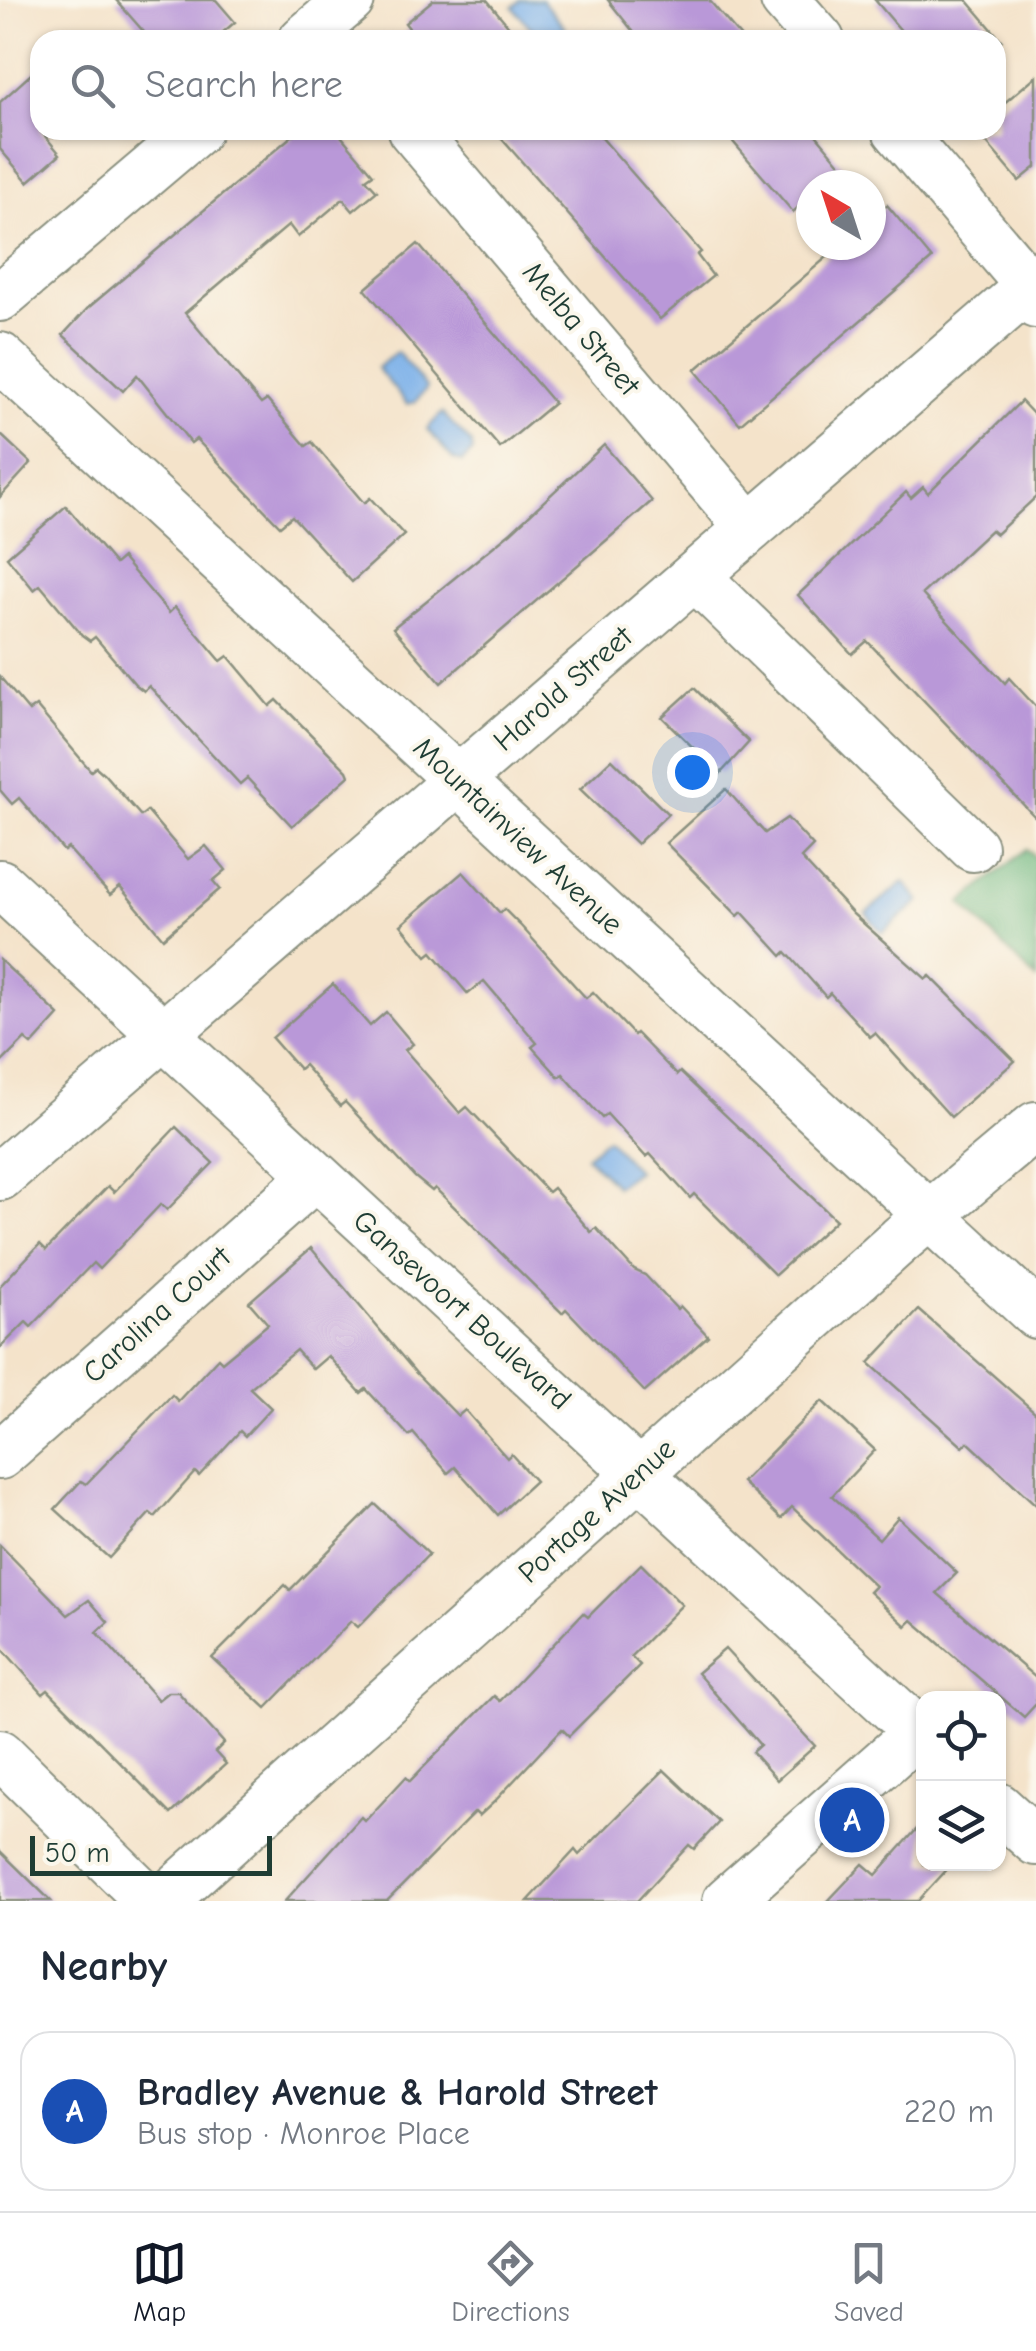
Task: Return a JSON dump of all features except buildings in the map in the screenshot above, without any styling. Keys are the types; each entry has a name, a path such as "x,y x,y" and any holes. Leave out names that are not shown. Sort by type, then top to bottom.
{"street":[{"path":"785,0 811,30"},
{"path":"0,297 185,140"},
{"name":"Melba Street","path":"420,140 750,528"},
{"path":"906,140 1034,290"},
{"name":"Harold Street","path":"0,1176 750,528 1034,290"},
{"name":"Mountainview Avenue","path":"0,357 1036,1314"},
{"path":"695,576 972,847"},
{"name":"Gansevoort Boulevard","path":"0,884 916,1730"},
{"name":"Portage Avenue","path":"163,1901 928,1215 1036,1126"},
{"name":"Carolina Court","path":"0,1455 315,1176"},
{"path":"728,1901 916,1739"},
{"path":"0,1754 150,1901"},
{"path":"1006,1813 1036,1841"}],"green space":[{"path":"1027,849 1036,858 1036,979 961,903"}],"water":[{"path":"521,0 542,0 565,28 533,30 513,7"},
{"path":"397,352 427,388 415,402 407,404 377,368"},
{"path":"442,413 471,443 473,451 462,462 453,459 427,429"},
{"path":"904,882 920,901 882,933 866,913"},
{"path":"607,1138 637,1171 616,1186 586,1156"}],"place":[{"name":"Bradley Avenue & Harold Street","path":"852,1820"}]}
